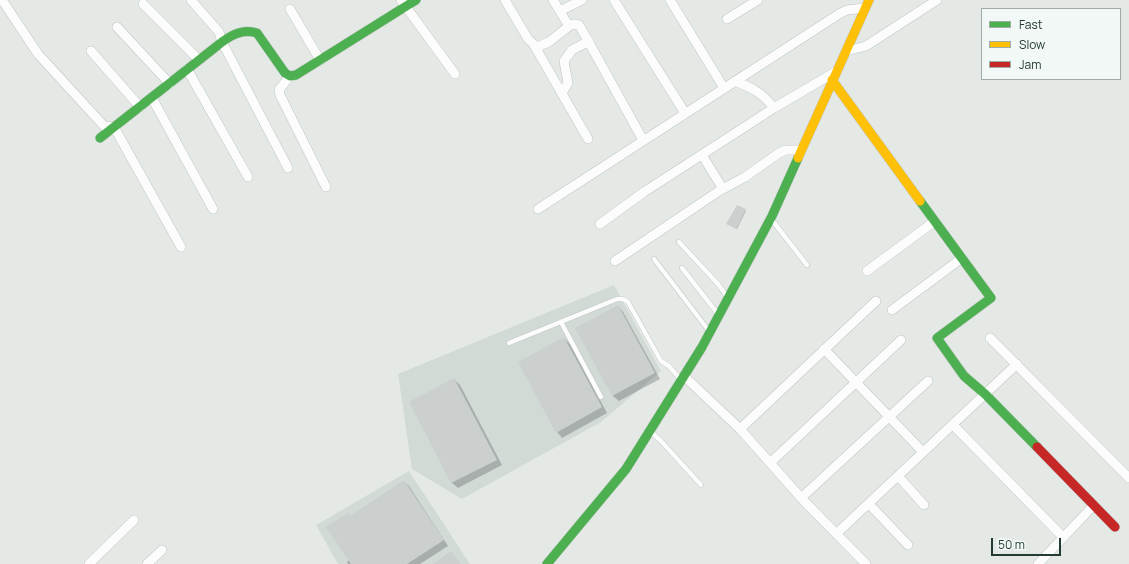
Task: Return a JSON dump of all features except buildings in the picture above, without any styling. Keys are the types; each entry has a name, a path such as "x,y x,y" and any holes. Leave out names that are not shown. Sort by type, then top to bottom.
{"street":[{"path":"2,0 38,54 51,69 104,126 114,127"},
{"path":"191,0 219,32 222,42 288,168"},
{"path":"100,138 231,36 243,31 257,33 285,73 290,76 296,75 403,3 416,0"},
{"path":"505,0 528,39 534,45 588,139"},
{"path":"553,0 569,26"},
{"path":"560,11 582,0"},
{"path":"614,0 685,113"},
{"path":"670,0 724,88"},
{"path":"727,19 758,0"},
{"path":"846,52 866,46 937,0"},
{"path":"403,3 455,74"},
{"path":"143,4 199,60"},
{"path":"547,564 626,469 710,332 771,218 867,4"},
{"path":"538,209 839,14 867,4"},
{"path":"290,9 320,60"},
{"path":"534,45 537,47 541,46 549,42 569,26 574,24 578,25 589,41 643,140"},
{"path":"117,27 170,84"},
{"path":"562,93 568,83 564,61 572,50 589,41"},
{"path":"91,51 140,107"},
{"path":"187,70 248,177"},
{"path":"600,224 630,201 774,108 837,71"},
{"path":"290,76 279,90 280,95 326,186"},
{"path":"832,80 991,298 936,338 964,376 985,394 1115,527"},
{"path":"735,81 756,90 765,96 774,108"},
{"path":"152,98 213,209"},
{"path":"114,127 181,247"},
{"path":"615,261 723,189 745,177 778,153 786,150 801,150"},
{"path":"702,155 723,189"},
{"path":"867,271 935,221"},
{"path":"892,310 962,258"},
{"path":"740,429 876,301"},
{"path":"990,338 1129,478"},
{"path":"770,463 901,340"},
{"path":"824,349 923,452"},
{"path":"836,534 1017,364"},
{"path":"683,378 740,429 801,498 866,564"},
{"path":"801,498 928,381"},
{"path":"953,425 1064,537"},
{"path":"898,476 924,505"},
{"path":"869,504 908,545"},
{"path":"1038,564 1094,506"},
{"path":"89,564 134,520"},
{"path":"147,564 162,550"}],"lane":[{"path":"771,218 807,265"},
{"path":"680,242 718,284 728,298"},
{"path":"654,259 710,332"},
{"path":"682,268 719,315"},
{"path":"509,343 617,299 623,299 628,302 662,361 683,378"},
{"path":"561,322 600,397"},
{"path":"650,431 701,485"}],"shaded area":[{"path":"614,285 661,371 601,422 462,499 412,469 398,374"},
{"path":"409,471 470,564 338,564 316,525"}],"traffic: fast":[{"path":"100,138 222,42 234,35 243,32 257,33 285,73 290,76 296,75 416,0"},
{"path":"547,564 626,469 702,347 772,216 798,158"},
{"path":"920,201 991,298 937,338 964,376 985,394 1037,447"}],"traffic: slow":[{"path":"798,158 869,0"},
{"path":"832,80 920,201"}],"traffic: jam":[{"path":"1037,447 1115,527"}]}
